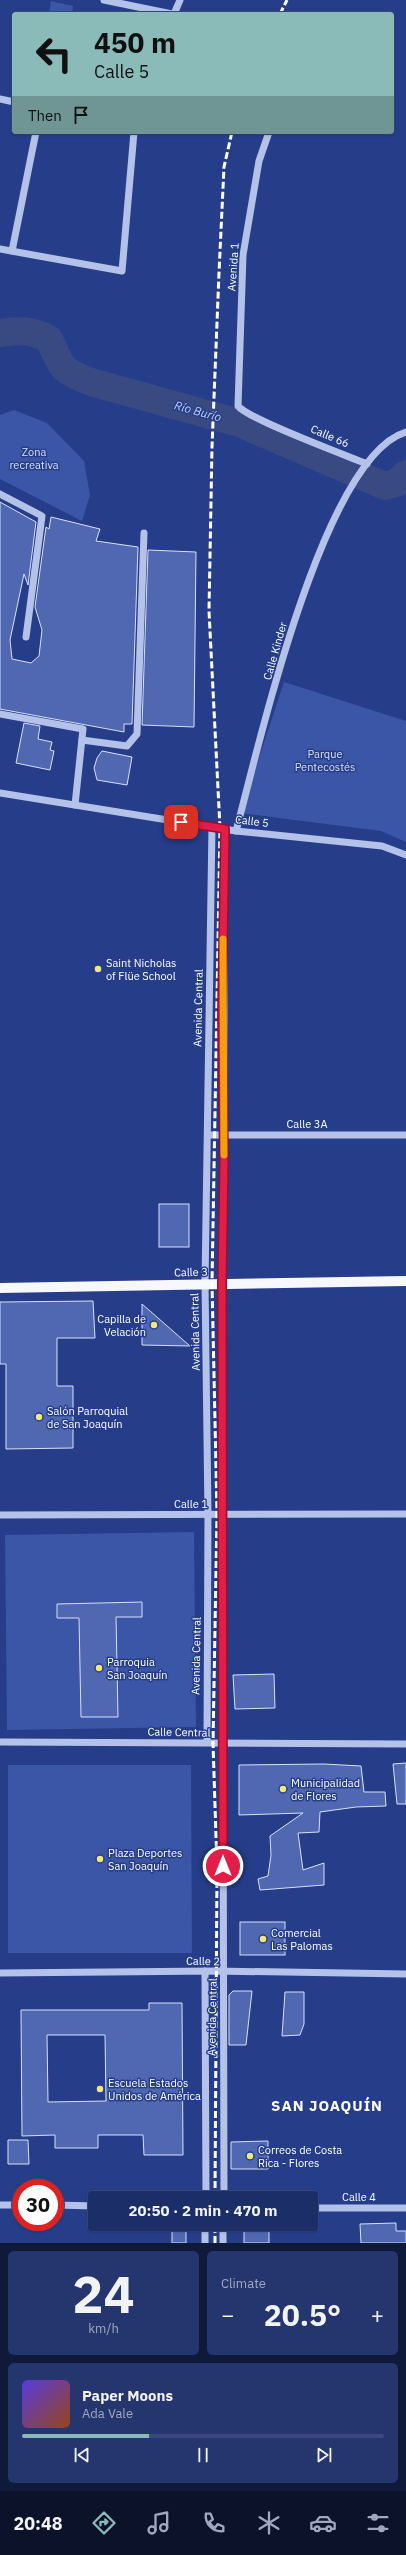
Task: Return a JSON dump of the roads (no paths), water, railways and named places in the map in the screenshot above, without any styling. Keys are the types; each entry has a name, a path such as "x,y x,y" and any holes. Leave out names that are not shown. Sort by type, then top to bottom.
{"main road":[{"name":"Calle 3","path":"0,1288 205,1283 406,1282"}],"street":[{"path":"104,0 163,12"},
{"path":"174,12 180,0"},
{"path":"0,99 12,102"},
{"path":"12,251 36,134"},
{"path":"0,249 122,271 134,134"},
{"name":"Avenida 1","path":"238,406 243,255 259,161 268,134"},
{"name":"Calle 66","path":"238,406 242,410 261,419 367,464"},
{"path":"367,464 387,441 406,432"},
{"name":"Calle Kinder","path":"236,831 299,603 316,560 353,483 367,464"},
{"path":"0,494 42,516 26,637"},
{"path":"82,740 127,746 137,734 144,533"},
{"path":"0,714 83,729 75,805"},
{"name":"Calle 5","path":"0,793 236,831 382,846 406,855"},
{"name":"Avenida Central","path":"207,1742 208,1515 205,1283 212,826"},
{"name":"Avenida Central","path":"224,2191 222,1283 224,1134 222,1014 225,829"},
{"name":"Calle 3A","path":"208,1135 406,1135"},
{"name":"Calle 1","path":"0,1515 406,1514"},
{"name":"Calle Central","path":"0,1742 406,1744"},
{"name":"Avenida Central","path":"205,1971 206,2191"},
{"name":"Calle 2","path":"0,1973 205,1971 406,1974"},
{"path":"0,2205 12,2205"},
{"path":"64,2205 88,2206"},
{"name":"Calle 4","path":"318,2208 406,2208"},
{"path":"205,2231 205,2243"},
{"path":"223,2231 223,2243"}],"waterway":[{"name":"Río Burío","path":"0,333 13,331 31,332 43,336 49,339 63,366 72,374 80,378 239,423 385,486 396,483 406,474"}],"railway":[{"path":"281,12 287,0"},
{"path":"215,2191 217,1868 213,1743 217,1514 212,1283 220,828 209,611 212,447 224,167 232,134"},
{"path":"215,2231 215,2243"}],"place":[{"name":"Saint Nicholas of Flüe School","path":"98,969"},
{"name":"Capilla de Velación","path":"154,1325"},
{"name":"Salón Parroquial de San Joaquín","path":"39,1417"},
{"name":"Parroquia San Joaquín","path":"99,1668"},
{"name":"Municipalidad de Flores","path":"283,1789"},
{"name":"Plaza Deportes San Joaquín","path":"100,1859"},
{"name":"Comercial Las Palomas","path":"263,1939"},
{"name":"Escuela Estados Unidos de América","path":"100,2089"},
{"name":"Correos de Costa Rica - Flores","path":"250,2156"}],"district":[{"name":"SAN JOAQUÍN","path":"327,2105"}],"park label":[{"name":"Zona recreativa","path":"34,458"},
{"name":"Parque Pentecostés","path":"325,760"}]}
